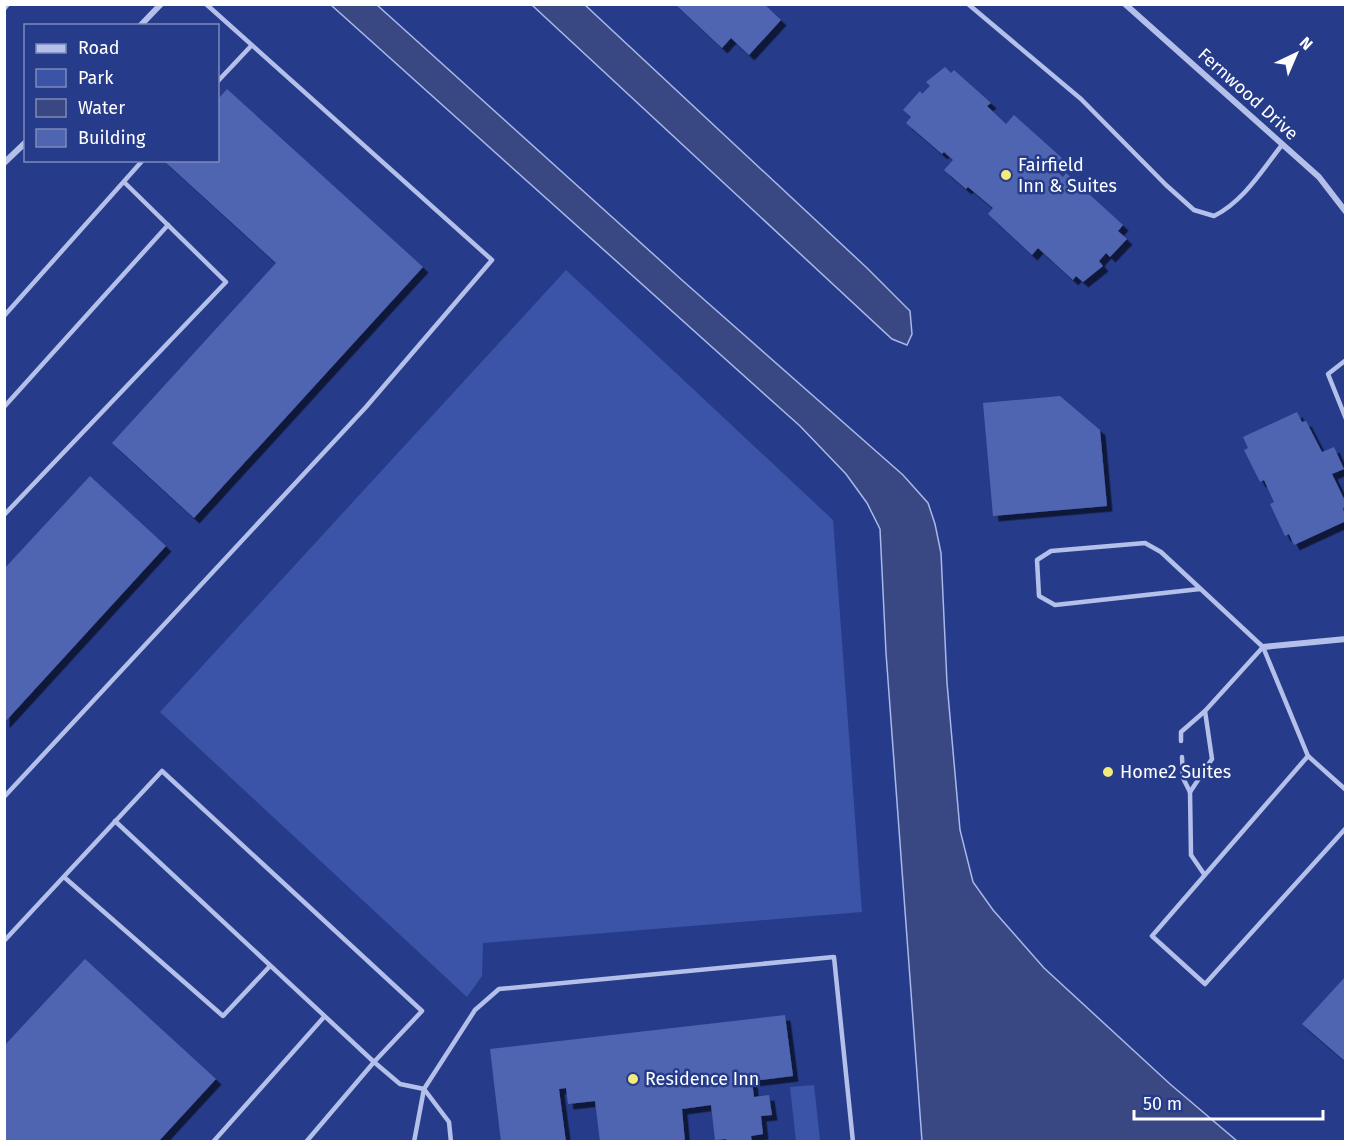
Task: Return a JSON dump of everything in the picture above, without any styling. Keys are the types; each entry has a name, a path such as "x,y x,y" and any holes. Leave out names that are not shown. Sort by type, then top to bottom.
{"street":[{"path":"142,24 161,4"},
{"name":"Fernwood Drive","path":"1125,4 1319,177 1346,212"},
{"path":"4,163 24,144"},
{"path":"1263,647 1346,639"}],"lane":[{"path":"4,9 8,4"},
{"path":"4,797 366,407 492,260 206,4"},
{"path":"968,4 1081,99 1194,210 1214,216 1229,208 1244,193 1282,145"},
{"path":"219,80 251,46"},
{"path":"4,316 141,162"},
{"path":"4,515 226,282 124,182"},
{"path":"4,407 168,225"},
{"path":"1346,360 1328,374 1346,419"},
{"path":"1200,589 1055,606 1039,596 1037,560 1051,551 1145,543 1161,552 1263,647 1308,756 1346,790"},
{"path":"1181,741 1180,732 1205,711 1263,647"},
{"path":"1190,792 1212,759 1205,711"},
{"path":"1308,756 1152,936 1205,984 1346,828"},
{"path":"1182,757 1183,778 1190,792 1191,855 1204,874"},
{"path":"4,941 162,771 422,1011 374,1062 306,1142"},
{"path":"115,821 374,1062 400,1084 424,1089 449,1122 451,1142"},
{"path":"64,877 223,1016 270,966"},
{"path":"414,1142 424,1089 475,1010 500,989 834,957 853,1142"},
{"path":"213,1142 324,1017"}],"green space":[{"path":"566,270 833,520 862,912 483,943 482,976 467,997 160,712"},
{"path":"814,1085 820,1140 796,1141 790,1087"}],"water":[{"path":"331,5 377,5 683,281 903,475 928,503 941,553 947,683 960,830 973,882 993,910 1044,968 1170,1084 1237,1141 922,1141 886,653 880,529 867,503 846,474 800,426"},
{"path":"532,5 585,5 867,268 910,311 912,334 907,345 892,339"}],"building":[{"path":"675,4 764,4 781,20 749,55 731,38 722,48"},
{"name":"Fairfield Inn & Suites","path":"945,67 951,73 954,70 991,103 987,106 1006,124 1014,115 1062,158 1053,168 1063,177 1066,173 1123,225 1118,231 1127,239 1110,257 1106,253 1099,261 1103,266 1083,282 1076,276 1073,280 1038,248 1032,255 988,214 993,208 944,170 953,160 944,152 942,154 906,123 911,117 903,110 920,91 922,94 930,86 926,82"},
{"path":"227,89 423,267 194,518 112,443 276,263 165,162 219,162 219,98"},
{"path":"1060,396 1100,430 1107,506 993,516 983,403"},
{"path":"1297,412 1302,422 1306,421 1322,452 1334,447 1344,469 1332,474 1346,503 1346,507 1343,508 1346,521 1294,545 1289,534 1285,536 1270,504 1274,502 1264,480 1260,482 1244,450 1248,448 1243,437"},
{"path":"90,476 166,546 4,723 4,569"},
{"path":"85,959 216,1079 158,1142 4,1142 4,1046"},
{"path":"1346,976 1346,1062 1302,1024"},
{"name":"Residence Inn","path":"785,1015 793,1076 752,1081 754,1097 769,1095 772,1115 761,1116 763,1134 751,1136 752,1142 715,1140 711,1105 682,1109 685,1142 600,1142 595,1101 568,1104 566,1088 559,1089 566,1142 501,1142 490,1049"}],"place":[{"name":"Fairfield Inn & Suites","path":"1006,175"},
{"name":"Home2 Suites","path":"1108,772"},
{"name":"Residence Inn","path":"633,1079"}]}
